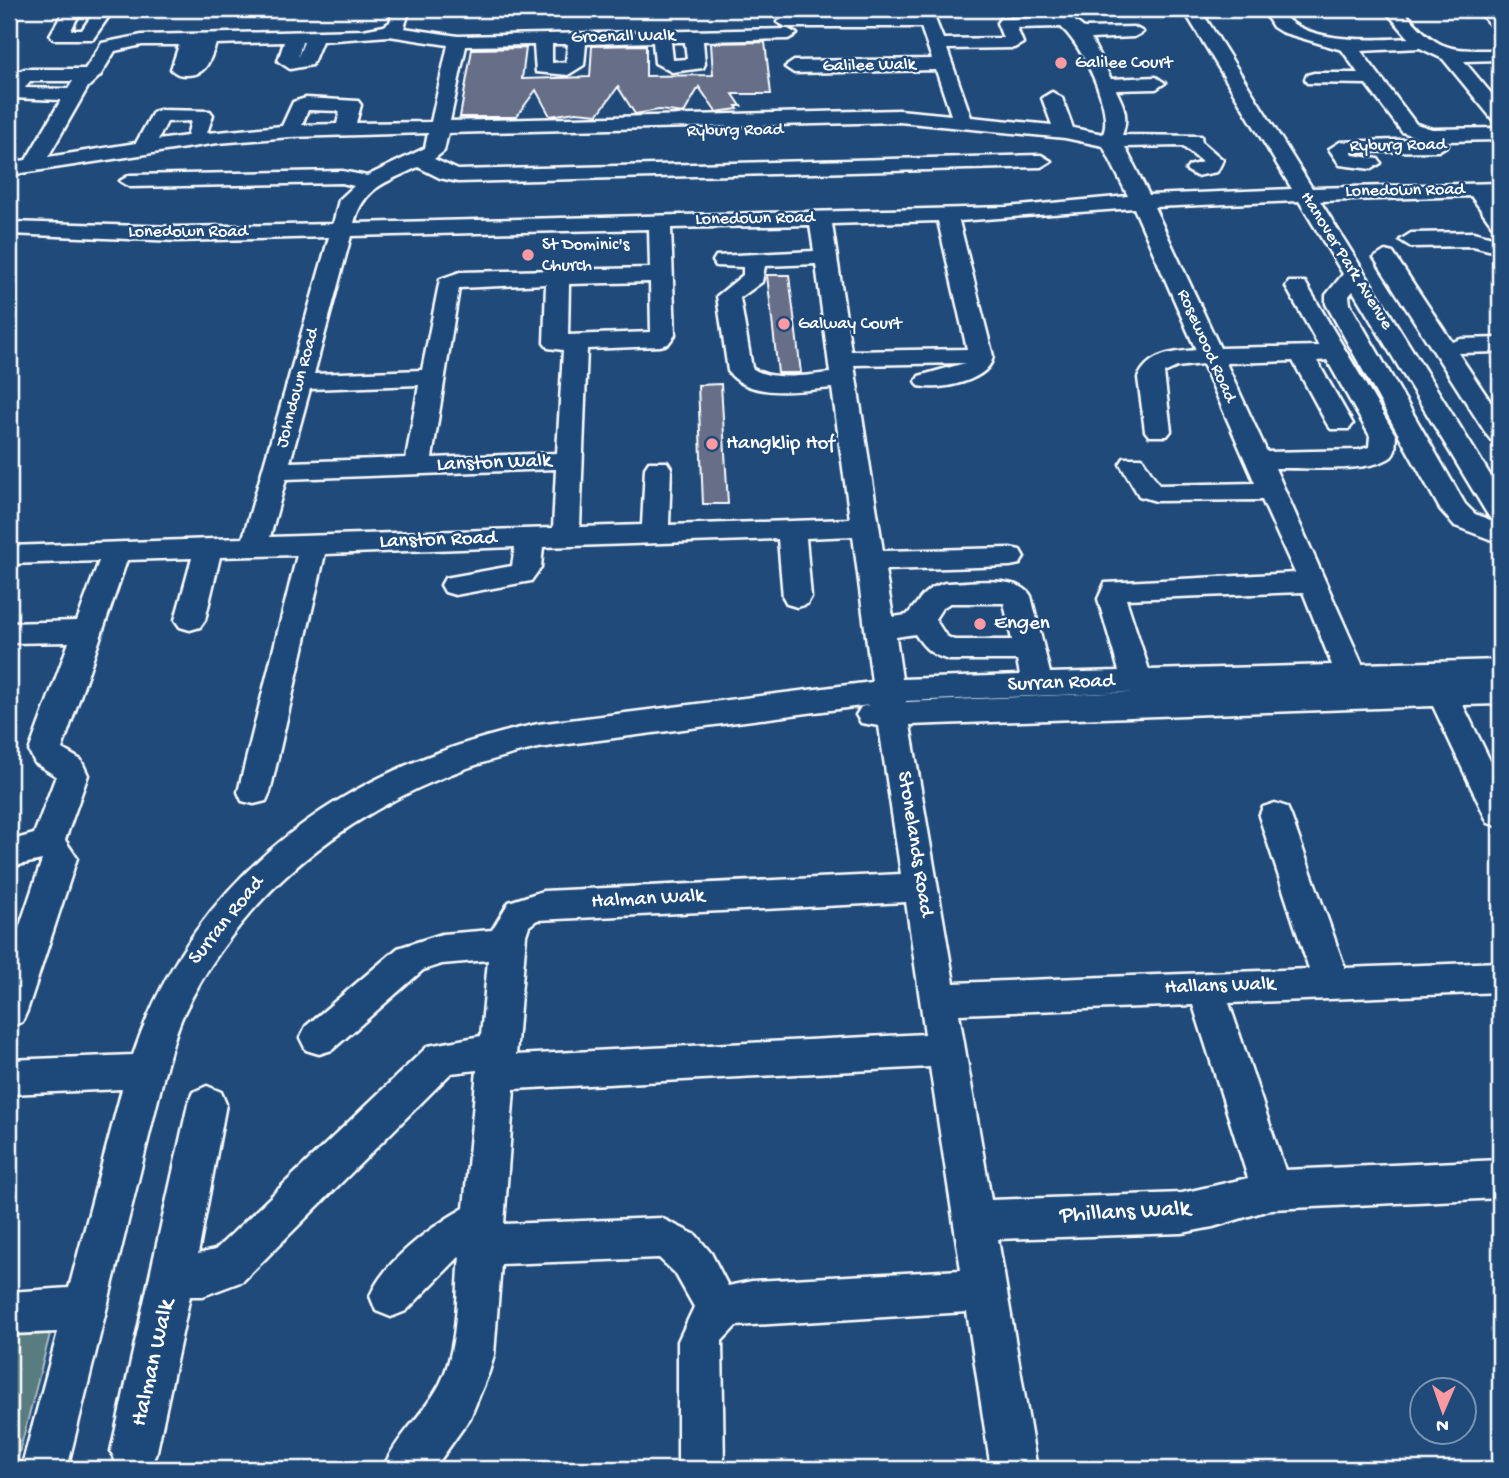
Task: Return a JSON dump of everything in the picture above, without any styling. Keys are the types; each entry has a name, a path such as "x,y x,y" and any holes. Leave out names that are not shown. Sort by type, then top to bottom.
{"street":[{"path":"73,9 59,35 87,35 104,9"},
{"path":"389,31 398,24 401,9"},
{"name":"Hanover Park Avenue","path":"1192,9 1500,512"},
{"path":"1270,9 1279,23 1287,28 1348,46 1422,43"},
{"path":"1393,9 1430,50 1450,56 1500,55"},
{"path":"1485,9 1500,25"},
{"name":"Galilee Walk","path":"944,64 794,74 786,22 923,21 932,26 962,120"},
{"path":"938,44 1014,43 1006,23 1064,21 1133,32"},
{"path":"1064,21 1104,85 1118,115 1110,141"},
{"name":"Groenall Walk","path":"33,166 86,75 93,72 113,45 142,40 372,34 389,31 458,41 694,36 786,22"},
{"path":"295,36 289,63 306,61 315,36"},
{"path":"661,37 664,63 672,66 696,64 694,36"},
{"path":"190,38 180,69 196,69 210,38"},
{"path":"543,39 543,68 568,69 575,65 578,38"},
{"path":"195,141 203,115 160,116 139,150 127,189 184,190 274,186 347,177 370,183 421,160 434,151 458,41"},
{"path":"1348,46 1405,125 1415,131"},
{"path":"1450,56 1500,116"},
{"path":"74,95 16,96 11,93 25,75 86,75"},
{"path":"1314,79 1370,78"},
{"path":"1104,85 1156,83"},
{"path":"1052,98 1065,131"},
{"name":"Ryburg Road","path":"9,169 195,141 290,131 439,129 800,112 962,120 1065,131 1110,141 1190,140 1214,163 1210,168 1196,170"},
{"name":"Ryburg Road","path":"490,127 491,135 501,137 919,127 975,131 980,130 983,123"},
{"name":"Ryburg Road","path":"139,150 161,156 240,142 395,139 400,137 401,129"},
{"path":"421,160 447,174 485,183 751,176 860,166 945,163 1044,168 1035,141 1040,129"},
{"name":"Ryburg Road","path":"1348,142 1401,136 1415,131 1452,140"},
{"name":"Ryburg Road","path":"1348,142 1496,139"},
{"name":"Rosewood Road","path":"1110,141 1119,152 1213,358 1355,686"},
{"path":"1348,142 1347,161 1371,163"},
{"name":"Ryburg Road","path":"9,180 62,172 66,170 65,162"},
{"path":"945,163 953,190"},
{"path":"860,166 866,192"},
{"name":"Johndown Road","path":"254,547 350,200 370,183"},
{"name":"Lonedown Road","path":"10,229 177,234 820,218 1068,209 1304,193 1500,189"},
{"path":"1476,190 1500,220"},
{"path":"928,381 969,372 980,364 981,356 947,214"},
{"name":"Stonelands Road","path":"820,218 891,702 1014,1469"},
{"path":"558,277 554,340 559,343 651,341 663,337 660,222"},
{"path":"1411,240 1473,239 1500,246"},
{"path":"724,261 826,257"},
{"path":"1385,258 1500,435"},
{"path":"754,260 754,277 728,296 740,371 744,376 763,381 843,369 981,356"},
{"name":"Lanston Walk","path":"418,466 448,284 460,279 660,275"},
{"path":"1355,275 1337,295 1338,304 1454,509 1465,520 1500,534"},
{"path":"1257,460 1362,458 1382,451 1383,436 1297,287"},
{"path":"1377,311 1419,310"},
{"name":"Lanston Walk","path":"566,537 576,344"},
{"path":"1461,346 1500,345"},
{"path":"1158,431 1150,378 1153,370 1169,361 1336,353"},
{"path":"1301,354 1340,424"},
{"path":"300,382 433,377"},
{"name":"Lanston Walk","path":"275,471 569,461"},
{"path":"1133,464 1148,490 1156,493 1271,491"},
{"path":"655,534 658,468"},
{"name":"Lanston Road","path":"9,555 867,527"},
{"path":"791,530 797,597"},
{"path":"454,585 521,574 527,567 530,538"},
{"path":"254,792 313,545"},
{"path":"190,620 208,549"},
{"path":"9,854 32,850 48,842 72,775 70,769 44,752 116,552"},
{"path":"872,561 1010,557"},
{"path":"1146,692 1112,599 1115,590 1312,582"},
{"path":"881,629 921,620 936,596 1009,592 1017,596 1032,650 1038,685"},
{"path":"921,620 936,643 949,650 1032,650"},
{"path":"9,634 87,631"},
{"name":"Surran Road","path":"891,702 1355,686 1500,671"},
{"name":"Surran Road","path":"44,1469 146,1071 166,1012 208,939 259,878 313,832 384,789 460,756 538,736 1038,685 1146,692"},
{"name":"Surran Road","path":"1355,686 1443,695 1500,693"},
{"path":"1443,695 1487,758 1499,810"},
{"path":"1275,816 1332,982"},
{"path":"9,1011 60,858 48,842"},
{"name":"Halman Walk","path":"406,1469 449,1415 465,1385 472,1355 511,921 526,907 921,887"},
{"path":"319,1038 411,959 442,949 507,944"},
{"name":"Hallans Walk","path":"940,999 1500,977"},
{"path":"1206,988 1272,1190"},
{"name":"Halman Walk","path":"173,1275 203,1275 229,1266 441,1058 498,1062 947,1049"},
{"path":"9,1077 146,1071"},
{"name":"Halman Walk","path":"134,1451 207,1104"},
{"name":"Phillans Walk","path":"975,1220 1182,1213 1213,1208 1272,1190 1500,1179"},
{"path":"391,1296 447,1240 483,1232 661,1238 671,1241 693,1261 718,1311"},
{"path":"701,1469 700,1341 706,1321 718,1311 752,1302 985,1290"},
{"path":"9,1312 83,1310"}],"green space":[{"path":"50,1334 15,1469 9,1469 9,1336"}],"building":[{"path":"765,42 771,94 733,94 741,106 736,106 738,109 716,112 699,87 684,113 659,110 635,114 618,87 598,114 576,112 550,116 536,90 516,117 460,117 472,49 526,48 522,79 590,77 592,46 646,45 646,76 713,75 711,43"},
{"name":"Galway Court","path":"767,275 789,275 801,373 778,373"},
{"name":"Hangklip Hof","path":"721,384 728,504 703,504 698,385"}],"place":[{"name":"Galilee Court","path":"1061,63"},
{"name":"St Dominic's Church","path":"528,255"},
{"name":"Galway Court","path":"784,324"},
{"name":"Hangklip Hof","path":"712,444"},
{"name":"Engen","path":"980,624"}]}
